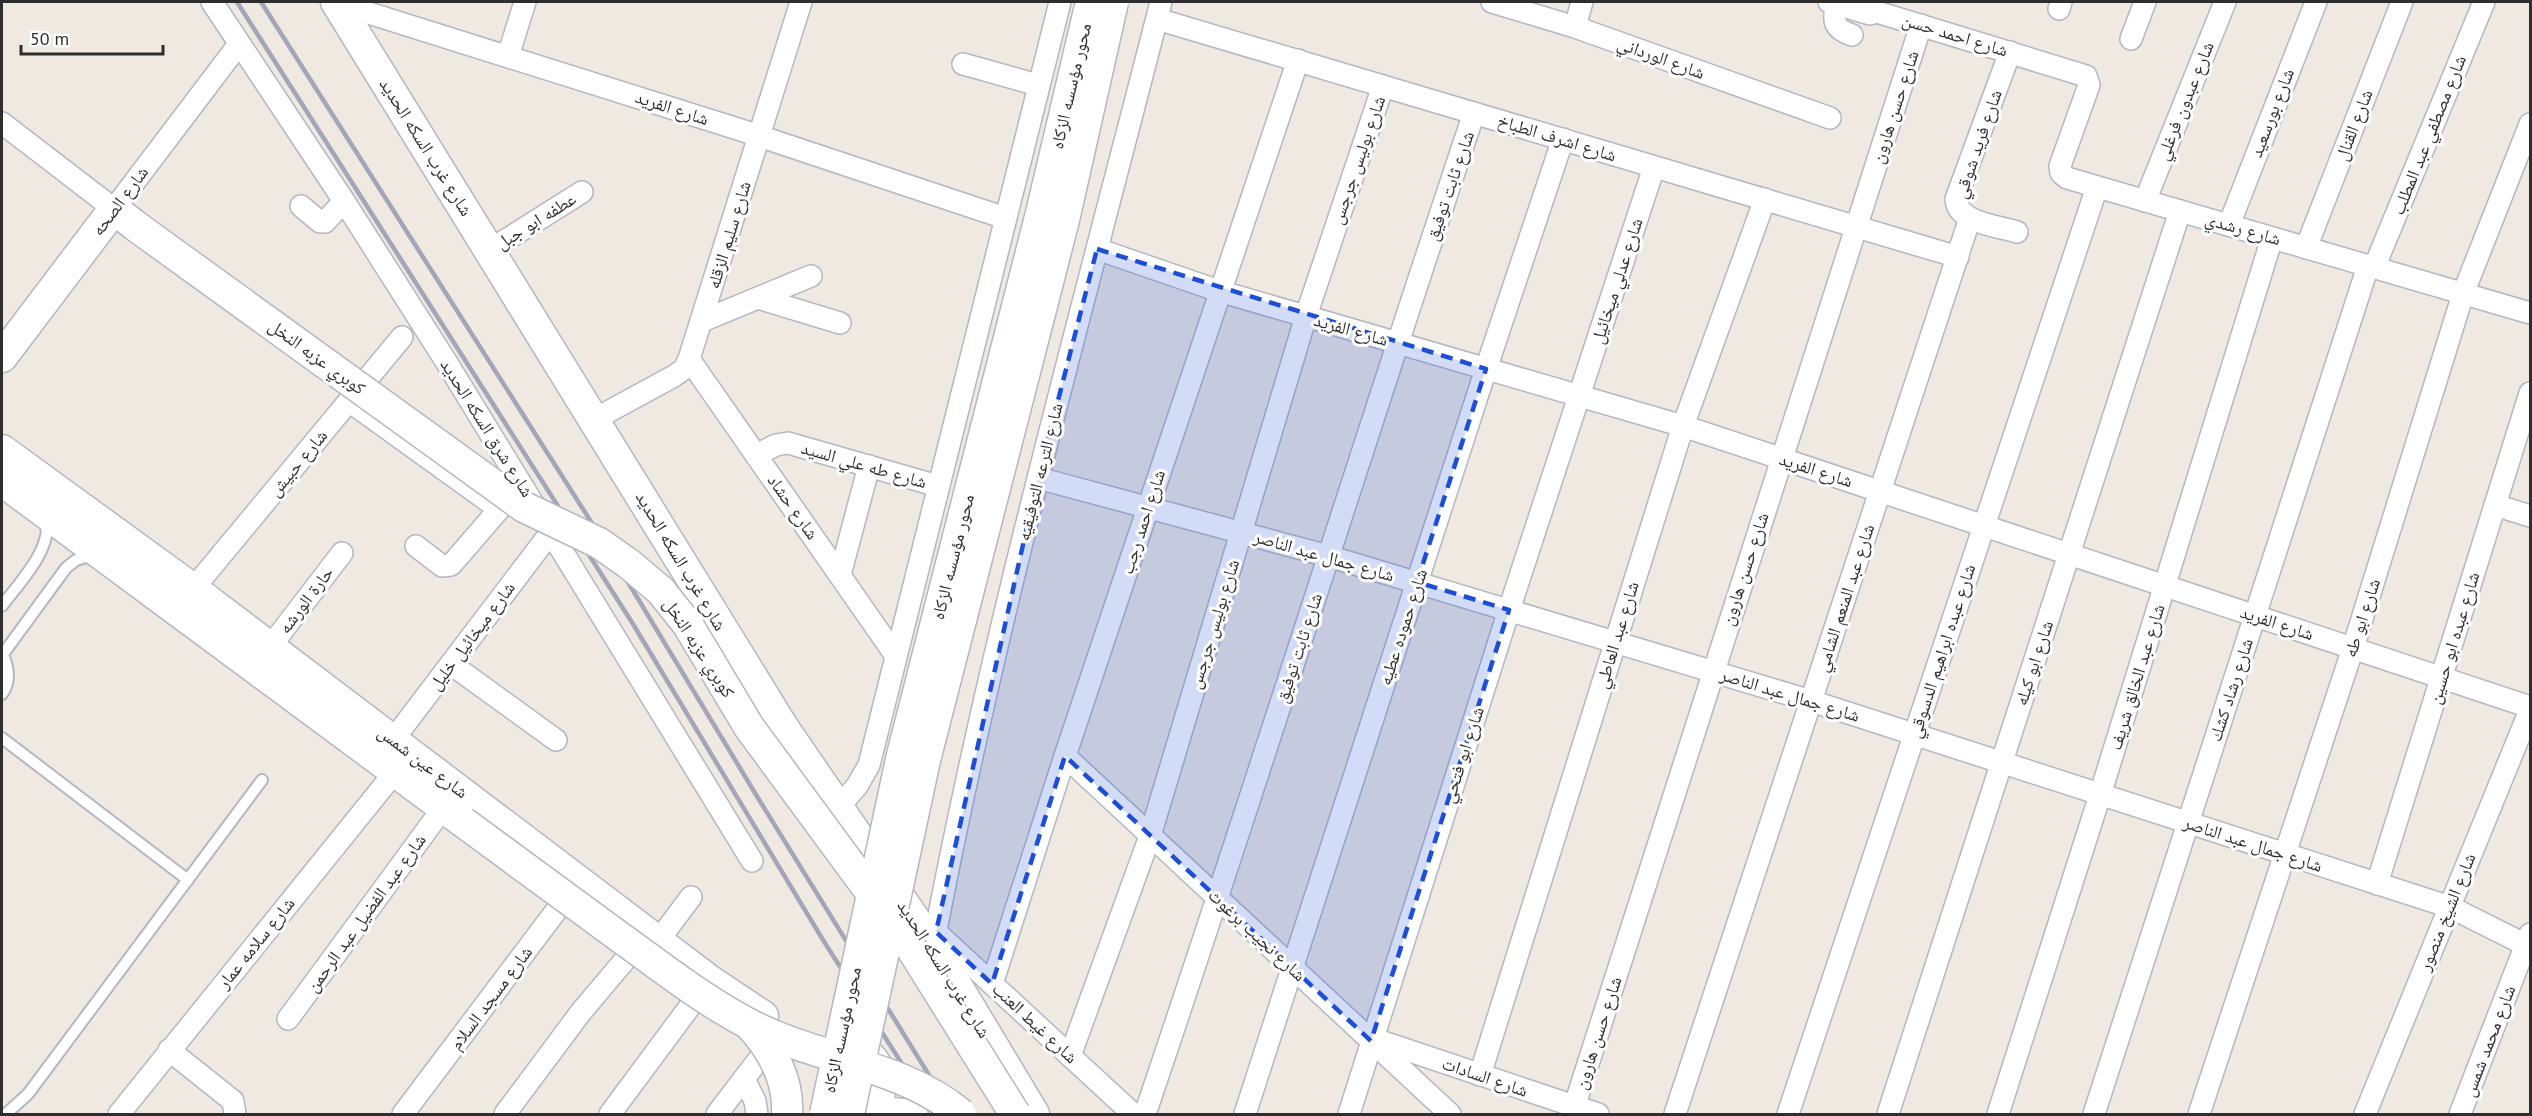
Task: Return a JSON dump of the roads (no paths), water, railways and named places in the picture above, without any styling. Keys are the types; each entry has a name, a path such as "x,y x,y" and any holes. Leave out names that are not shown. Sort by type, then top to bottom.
{"main road":[{"name":"شارع غرب السكه الحديد","path":"337,2 783,728 837,809 934,939 1034,1114"},
{"name":"محور مؤسسه الزكاه","path":"825,1114 899,766 1041,213 1090,2"},
{"name":"محور مؤسسه الزكاه","path":"849,1114 925,760 1064,220 1113,2"},
{"name":"شارع الصحه","path":"2,357 125,218"},
{"name":"كوبري عزبه النخل","path":"125,218 524,507 598,543 662,591 688,625 748,727 908,944 1015,1114"},
{"name":"شارع عين شمس","path":"2,450 193,589 579,881 646,945 709,980 757,1013 784,1026 856,1049 871,1057 882,1079 877,1111"},
{"name":"شارع عين شمس","path":"2,482 453,815"},
{"path":"453,815 646,945 695,992 749,1024 768,1034 881,1071 918,1086 962,1114"},
{"path":"749,1024 762,1038 780,1072 786,1091 787,1114"}],"street":[{"name":"شارع شرق السكه الحديد","path":"212,2 344,201 521,483 752,861"},
{"name":"شارع الفريد","path":"337,2 760,135 1005,218"},
{"path":"508,56 525,2"},
{"name":"شارع سليم الزقله","path":"595,419 674,376 684,369 690,359 801,2"},
{"path":"837,809 857,786 869,765 1060,2"},
{"name":"شارع الورداني","path":"1492,2 1575,27 1830,118"},
{"path":"1575,27 1582,2"},
{"path":"2131,39 2145,2"},
{"name":"شارع عبدون فرغلي","path":"2145,201 2225,2"},
{"name":"شارع بورسعيد","path":"2229,225 2316,2"},
{"name":"شارع القنال","path":"2306,248 2402,2"},
{"name":"شارع مصطفي عبد المطلب","path":"2371,267 2484,2"},
{"path":"1833,3 1834,22 1837,28 1852,35"},
{"name":"شارع احمد حسن","path":"1833,3 1870,14 1877,12 2081,74"},
{"name":"شارع اشرف الطباخ","path":"1159,10 1298,60 1958,257"},
{"name":"شارع الترعه التوفيقيه","path":"934,939 964,794 1038,478 1159,10"},
{"name":"شارع حسن هارون","path":"1574,1111 1921,25"},
{"name":"شارع الصحه","path":"125,218 239,44"},
{"name":"شارع فريد شوقي","path":"2010,52 1956,199 1958,209 1970,218 2018,232"},
{"name":"شارع احمد رجب","path":"992,984 1065,756 1298,60"},
{"path":"963,64 1038,86"},
{"name":"شارع رشدي","path":"2081,74 2089,80 2090,85 2060,170 2067,178 2530,313"},
{"name":"شارع بوليس جرجس","path":"1070,1056 1150,836 1305,316 1383,86"},
{"name":"شارع ثابت توفيق","path":"1145,1114 1218,899 1397,343 1474,113"},
{"path":"2,123 125,218"},
{"name":"شارع ابو طه","path":"2199,1114 2353,648 2463,294 2530,124"},
{"name":"شارع حموده عطيه","path":"1245,1114 1486,369 1563,139"},
{"name":"شارع عدلي ميخائيل","path":"1579,396 1654,167"},
{"name":"شارع عبده ابراهيم الدسوقي","path":"1788,1114 2097,187"},
{"name":"عطفه ابو جبل","path":"490,250 582,192"},
{"name":"شارع عبد العاطي","path":"1480,1075 1683,426 1765,199"},
{"path":"301,206 320,222 325,222 344,201"},
{"name":"شارع ابو كيله","path":"1888,1114 2180,211"},
{"name":"شارع عبد المنعم الشامي","path":"1675,1114 1970,218"},
{"name":"شارع عبد الخالق شريف","path":"1998,1114 2100,795 2272,238"},
{"name":"شارع الفريد","path":"1097,249 1219,291 1683,426 2530,709"},
{"name":"شارع رشاد كشك","path":"2094,1114 2371,267"},
{"path":"702,321 811,276"},
{"path":"758,298 840,323"},
{"name":"شارع حبيش","path":"193,589 402,338"},
{"name":"شارع حشاد","path":"690,359 896,656"},
{"name":"شارع عبده ابو حسين","path":"2377,884 2495,506 2527,420 2530,393"},
{"name":"شارع ابو فتحي","path":"1349,1114 1579,396"},
{"path":"350,401 500,509"},
{"name":"شارع طه علي السيد","path":"756,455 776,445 788,443 938,486"},
{"path":"840,575 869,466"},
{"name":"شارع جمال عبد الناصر","path":"1038,478 1328,556 1811,701 2450,907 2529,942"},
{"path":"416,546 442,566 451,565 521,483"},
{"path":"2495,506 2530,516"},
{"name":"شارع ميخائيل خليل","path":"393,740 551,532"},
{"name":"حارة الورشه","path":"270,647 342,553"},
{"path":"451,664 556,740"},
{"name":"شارع الشيخ منصور","path":"2365,1114 2530,709"},
{"name":"شارع نجيب برغوث","path":"1065,756 1450,1114"},
{"name":"شارع سلامه عمار","path":"122,1113 170,1050 395,772"},
{"name":"شارع عبد الفضيل عبد الرحمن","path":"288,1019 453,815"},
{"name":"شارع مسجد السلام","path":"403,1114 579,881"},
{"path":"505,1114 581,1012 691,897"},
{"name":"شارع غيط العنب","path":"934,939 992,984 1133,1114"},
{"name":"شارع محمد شمس","path":"2460,1114 2529,942"},
{"path":"610,1114 709,980"},
{"path":"717,1114 784,1026"},
{"name":"شارع السادات","path":"1372,1040 1480,1075 1574,1111 1598,1114"},
{"path":"170,1050 233,1101 235,1114"},
{"path":"744,1079 755,1101 757,1114"},
{"path":"877,1111 907,1110 917,1114"}],"lane":[{"path":"2,606 42,552 47,539 48,526 45,514"},
{"path":"2,694 8,679 8,666 2,654 66,568 76,560 100,554"},
{"path":"3,743 188,880"},
{"path":"6,1114 28,1094 262,780"}],"railway":[{"path":"237,2 633,624 823,940 934,1114"},
{"path":"261,2 602,539 953,1114"}]}
